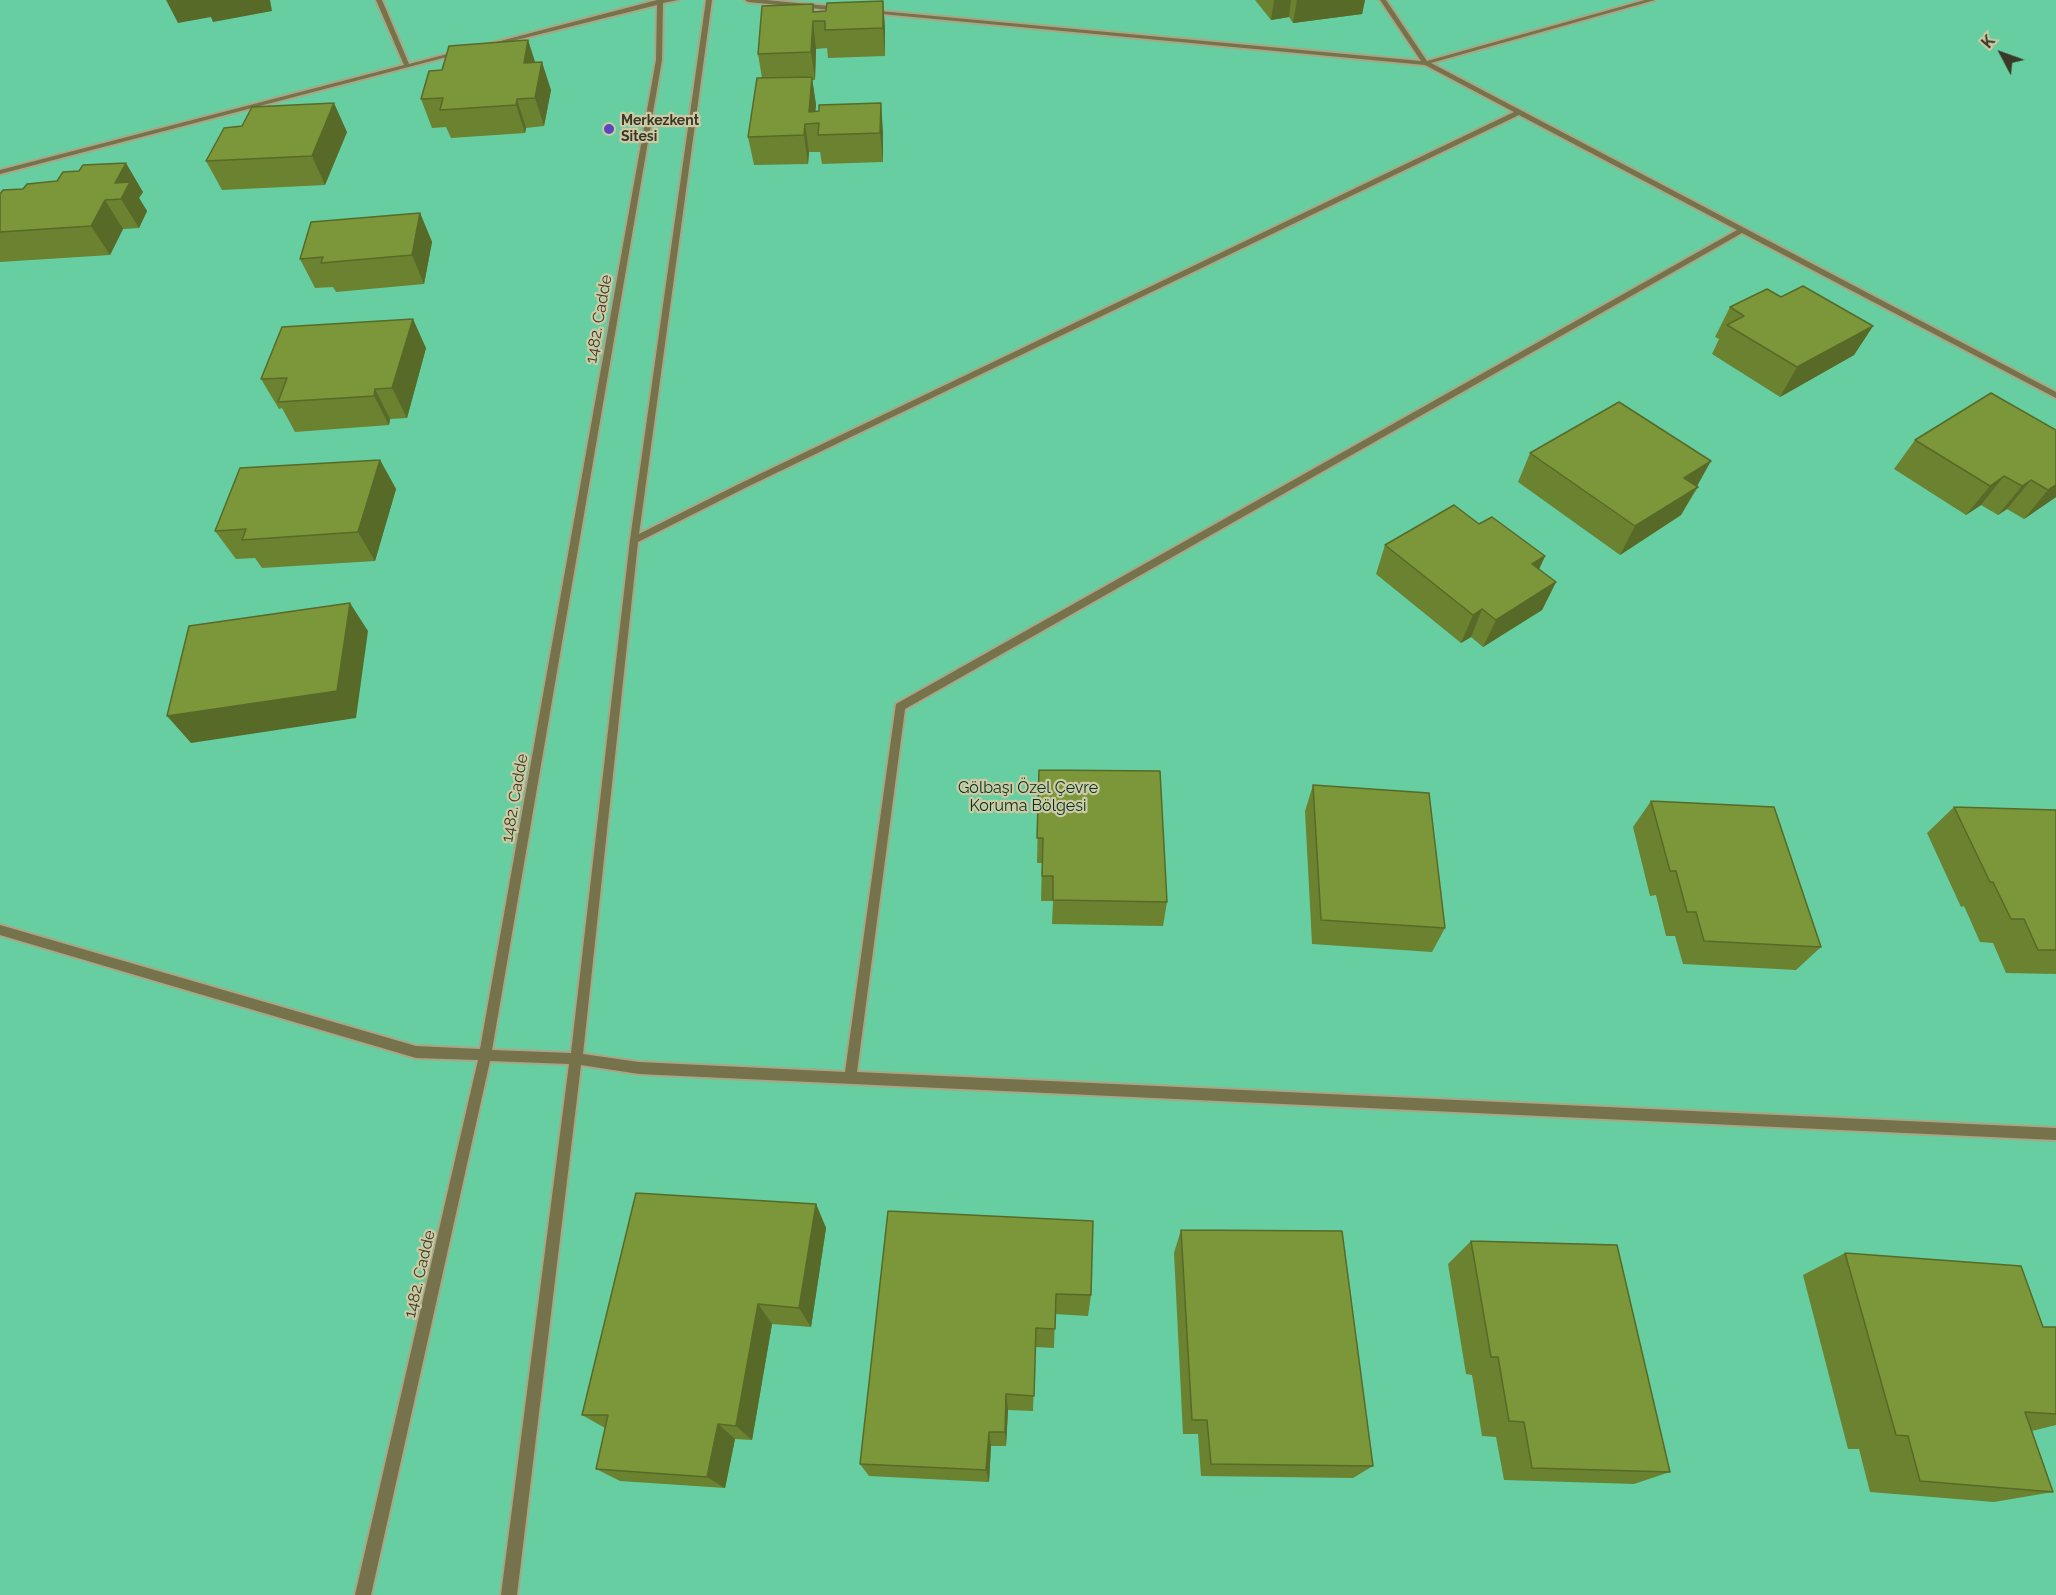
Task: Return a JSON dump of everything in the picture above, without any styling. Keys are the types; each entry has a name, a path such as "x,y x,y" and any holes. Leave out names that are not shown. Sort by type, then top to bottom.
{"street":[{"path":"379,0 407,66"},
{"path":"476,48 660,1 675,0"},
{"path":"509,1595 576,1059 634,540 709,0"},
{"path":"748,0 843,9"},
{"path":"1383,0 1426,63 2056,395"},
{"path":"867,11 1426,63 1652,0"},
{"name":"1482. Cadde","path":"363,1595 485,1055 659,60 660,1"},
{"path":"0,172 464,51"},
{"path":"634,540 1519,112"},
{"path":"850,1078 900,707 1742,230"},
{"path":"0,930 416,1052 576,1059 639,1068 2056,1134"}],"green space":[{"name":"Gölbaşı Özel Çevre Koruma Bölgesi","path":"0,0 2056,0 2056,1595 0,1595"}],"building":[{"path":"883,1 883,28 825,30 825,21 813,21 811,52 758,54 762,6 813,4 813,12 826,11 827,3"},
{"path":"528,40 524,63 542,62 535,98 517,99 516,105 440,110 443,98 421,99 429,71 442,70 449,46"},
{"path":"812,77 809,112 819,111 819,105 881,103 880,133 818,135 819,123 805,124 804,135 748,137 757,78"},
{"path":"334,103 312,156 206,161 224,128 242,126 252,107"},
{"path":"126,163 115,183 130,182 121,199 105,200 91,226 0,232 0,194 3,190 23,189 27,184 57,181 63,172 79,171 83,165"},
{"path":"420,213 412,255 321,263 323,257 300,259 311,222"},
{"path":"1803,286 1873,326 1797,367 1727,325 1744,316 1730,307 1767,289 1781,297"},
{"path":"413,319 392,388 375,389 374,396 278,402 287,378 261,379 282,327"},
{"path":"1991,393 2056,430 2056,485 2048,490 2031,480 2022,486 2004,476 1990,486 1915,440"},
{"path":"1619,402 1711,461 1684,478 1698,487 1635,526 1530,453"},
{"path":"380,460 358,532 242,540 246,529 215,531 240,468"},
{"path":"1454,505 1479,524 1492,517 1545,556 1532,564 1556,582 1496,620 1482,609 1473,615 1385,545"},
{"path":"350,603 337,691 167,716 189,626"},
{"path":"1039,770 1160,771 1167,902 1053,900 1053,876 1042,876 1043,838 1037,838"},
{"path":"1313,785 1429,793 1445,928 1321,920"},
{"path":"1651,801 1774,807 1821,947 1704,941 1696,912 1687,912 1676,871 1670,871"},
{"path":"1954,807 2056,810 2056,950 2038,950 2024,919 2011,919 1993,882 1990,882"},
{"path":"636,1193 816,1204 799,1308 758,1304 736,1426 718,1424 707,1477 596,1469 608,1415 582,1415"},
{"path":"888,1211 1093,1221 1091,1295 1056,1294 1055,1329 1036,1328 1034,1396 1006,1394 1005,1432 989,1432 986,1470 860,1464"},
{"path":"1181,1230 1342,1231 1373,1466 1211,1464 1207,1420 1192,1420"},
{"path":"1471,1241 1617,1245 1670,1472 1532,1468 1524,1422 1509,1421 1498,1357 1491,1357"},
{"path":"1845,1253 2021,1266 2043,1327 2056,1327 2056,1414 2025,1412 2053,1492 1920,1481 1908,1436 1896,1435"}],"place":[{"name":"Merkezkent Sitesi","path":"609,129"}]}
